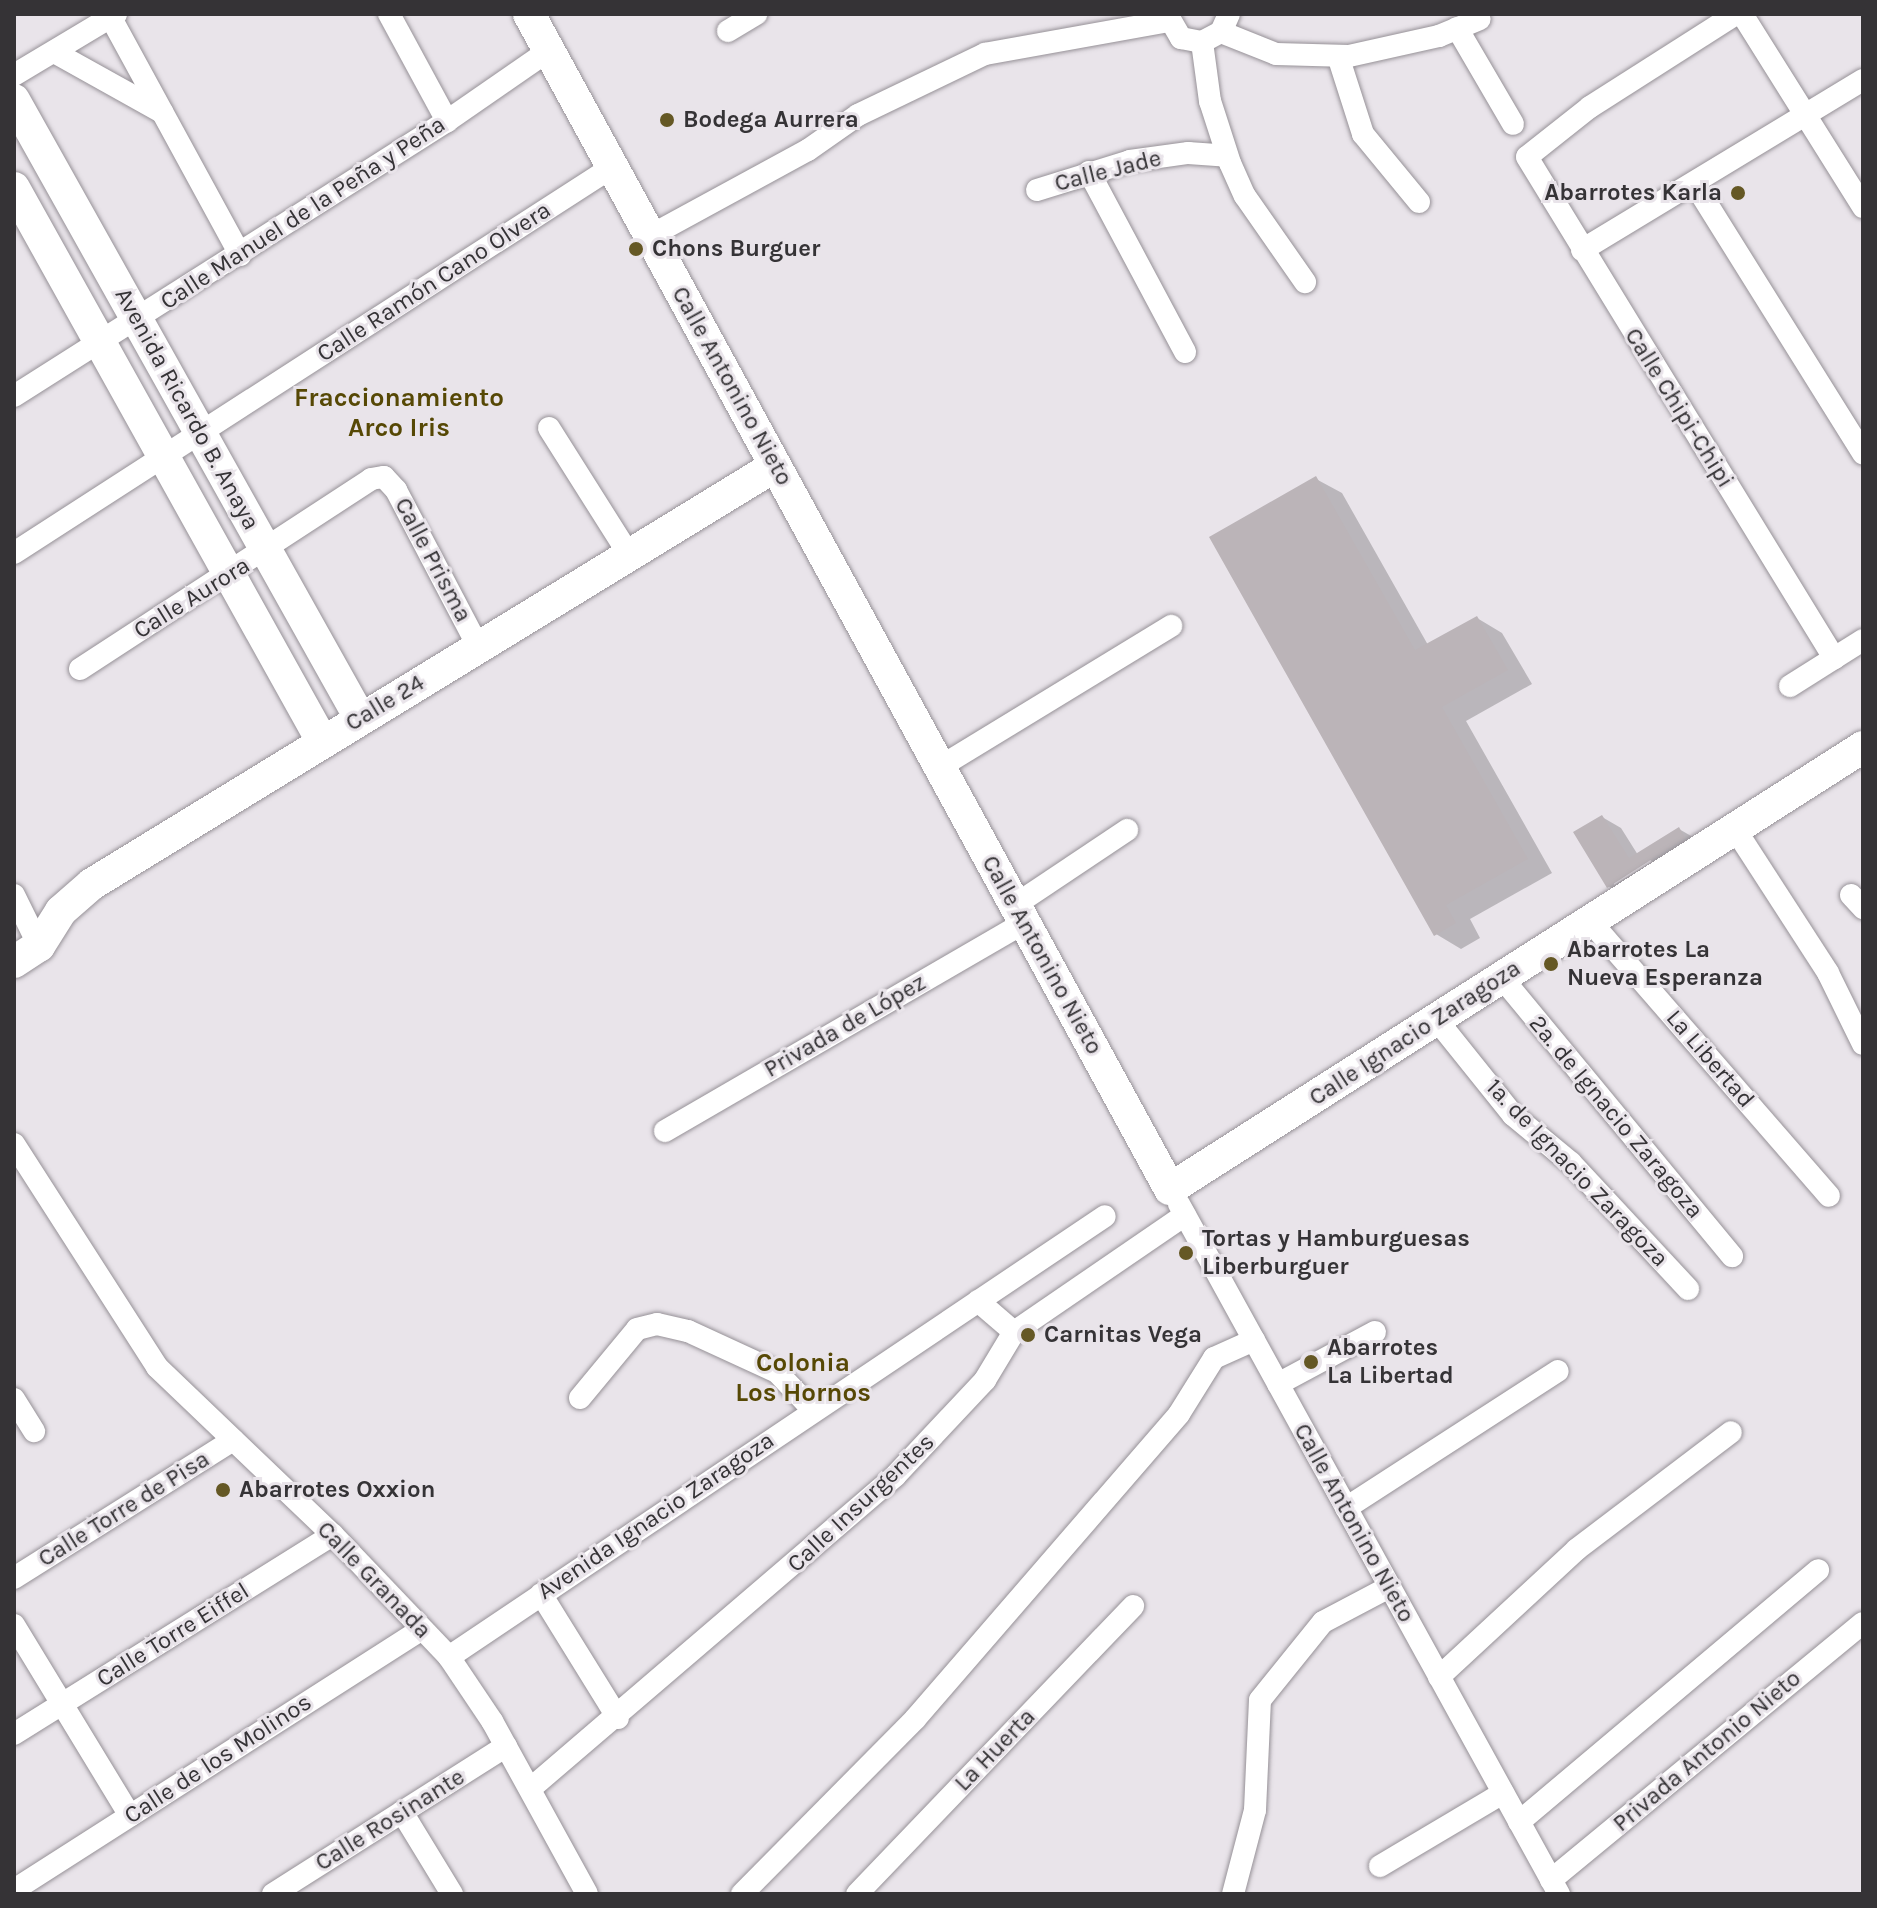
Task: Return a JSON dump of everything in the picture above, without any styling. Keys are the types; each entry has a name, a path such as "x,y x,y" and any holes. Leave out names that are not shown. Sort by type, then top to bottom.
{"street":[{"path":"389,14 447,121"},
{"name":"Calle Antonino Nieto","path":"529,14 1555,1887"},
{"path":"728,31 756,14"},
{"path":"1739,14 1863,207"},
{"name":"Calle Chipi-Chipi","path":"1739,14 1590,107 1527,157 1834,658"},
{"path":"14,75 114,16 240,255"},
{"path":"650,236 930,78 985,54 1130,20 1167,17 1181,38 1218,29 1276,54 1338,56 1392,48 1480,19"},
{"path":"1457,28 1513,124"},
{"path":"1218,29 1210,101 1227,156 1245,196 1305,282"},
{"name":"Calle Manuel de la Peña y Peña","path":"14,396 240,255 447,121 548,51"},
{"path":"54,52 163,112"},
{"path":"1338,56 1363,134 1419,202"},
{"path":"1582,250 1863,80"},
{"name":"Avenida Ricardo B. Anaya","path":"14,100 360,718"},
{"name":"Calle Jade","path":"1037,190 1089,172 1188,153 1227,156"},
{"name":"Calle Ramón Cano Olvera","path":"14,553 612,167"},
{"path":"1089,172 1185,352"},
{"path":"1694,183 1863,453"},
{"name":"Avenida Ricardo B. Anaya","path":"14,188 22,222 100,342 322,741"},
{"path":"549,428 628,553"},
{"name":"Calle 24","path":"26,954 61,911 92,884 628,553 775,466"},
{"name":"Calle Aurora","path":"80,669 267,551 371,479 384,477"},
{"name":"Calle Prisma","path":"384,477 396,490 478,646"},
{"path":"940,767 1171,626"},
{"path":"1790,686 1863,640"},
{"name":"Calle Ignacio Zaragoza","path":"1178,1202 1436,1019 1863,747"},
{"path":"1735,829 1828,973 1863,1044"},
{"name":"Privada de López","path":"665,1131 1020,914 1127,830"},
{"path":"14,895 26,954"},
{"name":"La Libertad","path":"1590,921 1829,1196"},
{"name":"2a. de Ignacio Zaragoza","path":"1502,978 1732,1256"},
{"name":"1a. de Ignacio Zaragoza","path":"1436,1019 1513,1115 1571,1163 1688,1289"},
{"name":"Calle Granada","path":"14,1144 157,1367 333,1535 449,1657 492,1721 587,1894"},
{"name":"Calle Insurgentes","path":"530,1789 618,1718 895,1476 985,1380 1014,1332 1178,1202"},
{"name":"Avenida Ignacio Zaragoza","path":"449,1657 812,1409 1105,1216"},
{"path":"978,1301 1014,1332"},
{"path":"580,1398 637,1329 657,1324 688,1331 777,1372 812,1409"},
{"path":"1278,1384 1375,1332"},
{"path":"742,1894 915,1719 1179,1414 1214,1358 1254,1340"},
{"path":"1344,1504 1558,1371"},
{"path":"14,1399 34,1431"},
{"path":"1439,1677 1577,1549 1731,1432"},
{"path":"1344,1504 1440,1436"},
{"name":"Calle Torre de Pisa","path":"14,1578 233,1440"},
{"name":"Calle Torre Eiffel","path":"14,1734 333,1535"},
{"path":"1519,1822 1818,1570"},
{"path":"1233,1894 1255,1810 1260,1700 1323,1622 1389,1587"},
{"path":"541,1594 618,1718"},
{"name":"La Huerta","path":"857,1894 1133,1606"},
{"name":"Privada Antonio Nieto","path":"1555,1887 1863,1623"},
{"path":"14,1625 130,1816"},
{"name":"Calle de los Molinos","path":"14,1890 422,1629"},
{"name":"Calle Rosinante","path":"282,1892 506,1746"},
{"path":"1380,1866 1503,1793"},
{"path":"402,1812 452,1894"}],"building":[{"path":"1316,476 1415,650 1477,616 1508,670 1442,707 1528,859 1446,905 1456,923 1434,936 1209,537"},
{"path":"1602,815 1629,858 1679,827 1685,838 1607,888 1573,832"}],"place":[{"name":"Bodega Aurrera","path":"667,120"},
{"name":"Abarrotes Karla","path":"1738,193"},
{"name":"Chons Burguer","path":"636,249"},
{"name":"Abarrotes La Nueva Esperanza","path":"1551,964"},
{"name":"Tortas y Hamburguesas Liberburguer","path":"1186,1253"},
{"name":"Carnitas Vega","path":"1028,1335"},
{"name":"Abarrotes La Libertad","path":"1311,1362"},
{"name":"Abarrotes Oxxion","path":"223,1490"}],"district":[{"name":"Fraccionamiento Arco Iris","path":"399,413"},
{"name":"Colonia Los Hornos","path":"803,1378"}]}
